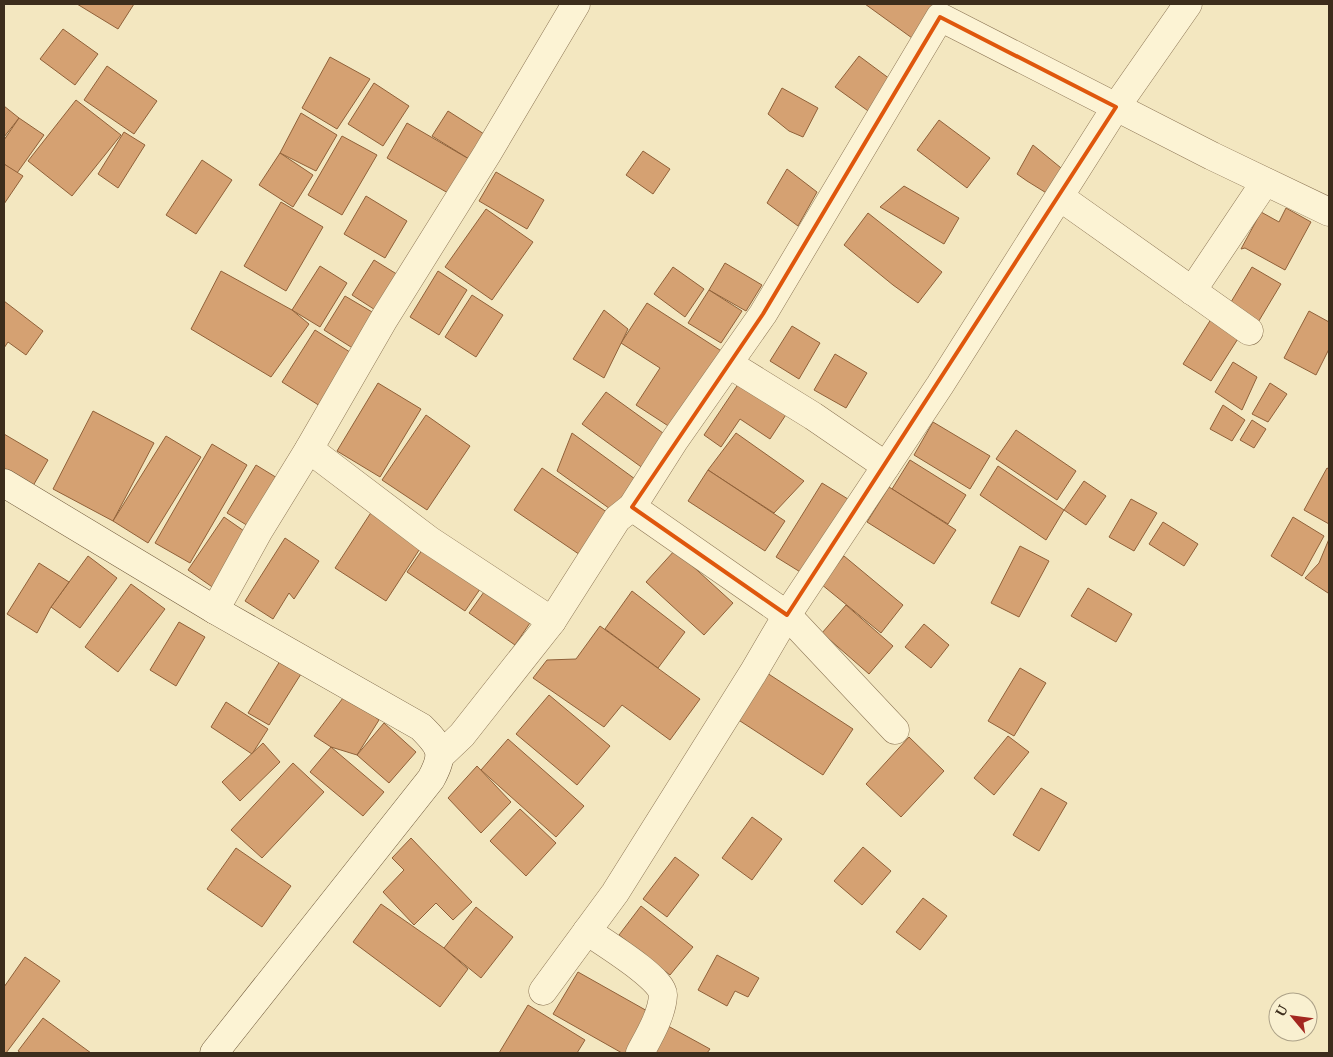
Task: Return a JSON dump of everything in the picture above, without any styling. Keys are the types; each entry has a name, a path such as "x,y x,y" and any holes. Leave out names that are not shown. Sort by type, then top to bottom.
{"street":[{"path":"215,610 258,532 309,449 384,319 487,154 576,4"},
{"path":"543,991 615,893 753,673 787,614 940,385 1116,107 1188,4"},
{"path":"440,756 462,735 552,621 617,520 632,507 674,441 763,314 945,10 1116,107 1329,212"},
{"path":"1192,291 1265,182"},
{"path":"1060,197 1249,331"},
{"path":"729,364 813,416 886,466"},
{"path":"309,449 429,540 552,621"},
{"path":"4,483 215,610 421,727 435,741 440,756 438,767 431,780 214,1053"},
{"path":"632,507 787,614 895,730"},
{"path":"587,931 651,976 662,990 663,996 656,1022 640,1053"}],"highlighted area":[{"path":"940,17 1116,107 787,615 632,507 763,314"}],"building":[{"path":"77,4 134,4 118,29"},
{"path":"865,4 931,4 935,6 912,38"},
{"path":"63,29 98,54 75,85 40,59"},
{"path":"859,56 894,82 871,113 835,87"},
{"path":"330,57 370,79 337,129 302,108"},
{"path":"107,66 157,101 134,134 84,100"},
{"path":"374,83 409,106 383,146 348,124"},
{"path":"782,88 818,108 803,137 789,131 768,114"},
{"path":"76,100 121,135 72,196 28,161"},
{"path":"4,106 19,118 4,137"},
{"path":"448,111 484,134 469,159 432,136"},
{"path":"301,113 337,135 316,171 280,153"},
{"path":"19,118 44,135 17,173 4,164 4,140"},
{"path":"939,120 990,158 967,188 917,150"},
{"path":"407,123 469,159 448,193 387,158"},
{"path":"124,132 145,145 118,188 98,174"},
{"path":"342,136 377,155 342,215 308,195"},
{"path":"1033,145 1066,172 1048,194 1017,174"},
{"path":"643,151 670,169 653,194 626,175"},
{"path":"280,153 313,175 293,207 259,185"},
{"path":"202,160 232,180 196,234 166,215"},
{"path":"4,164 23,176 4,204"},
{"path":"787,169 817,192 798,226 767,203"},
{"path":"496,172 544,200 527,229 479,201"},
{"path":"904,186 959,218 944,244 880,207"},
{"path":"366,196 407,221 385,258 344,234"},
{"path":"281,202 323,227 286,291 244,266"},
{"path":"1286,208 1311,222 1285,270 1245,248 1241,249 1261,212 1279,222"},
{"path":"486,209 533,242 492,300 445,267"},
{"path":"868,213 942,272 918,303 844,245"},
{"path":"374,260 408,281 383,315 352,295"},
{"path":"725,263 762,285 746,311 709,290"},
{"path":"320,266 347,283 320,327 292,310"},
{"path":"673,267 704,289 685,317 654,294"},
{"path":"1252,267 1281,284 1257,324 1228,307"},
{"path":"221,271 292,310 309,324 271,377 191,329"},
{"path":"438,271 467,290 439,335 410,317"},
{"path":"709,290 742,311 721,343 688,323"},
{"path":"472,295 503,315 476,357 445,337"},
{"path":"345,296 384,319 362,354 324,330"},
{"path":"4,301 43,331 26,355 8,342 4,348"},
{"path":"647,303 723,352 673,429 636,405 660,368 621,343"},
{"path":"604,310 628,329 604,378 573,359"},
{"path":"1309,311 1329,322 1329,349 1316,375 1284,358"},
{"path":"1213,316 1241,334 1211,381 1183,364"},
{"path":"792,326 820,343 799,379 770,361"},
{"path":"315,330 361,359 328,411 282,382"},
{"path":"835,354 867,373 846,408 814,390"},
{"path":"1233,362 1257,377 1242,410 1215,392"},
{"path":"741,380 793,404 770,439 740,419 721,447 704,435"},
{"path":"378,383 421,409 380,477 337,451"},
{"path":"1270,383 1287,394 1268,422 1252,414"},
{"path":"606,392 674,441 651,474 582,424"},
{"path":"1223,405 1245,420 1232,441 1210,429"},
{"path":"93,411 154,443 113,521 53,489"},
{"path":"426,415 470,446 427,510 382,480"},
{"path":"1252,420 1266,429 1254,448 1240,440"},
{"path":"933,422 990,456 970,489 914,455"},
{"path":"1016,430 1076,471 1057,500 996,459"},
{"path":"572,433 635,479 613,511 557,471"},
{"path":"736,433 804,481 774,513 708,470"},
{"path":"4,434 48,460 30,491 4,476"},
{"path":"166,436 201,457 148,543 113,521"},
{"path":"212,444 247,465 190,563 155,543"},
{"path":"910,460 966,495 948,524 892,489"},
{"path":"256,465 287,484 258,532 227,513"},
{"path":"998,466 1064,510 1046,540 980,495"},
{"path":"542,468 617,519 589,561 514,510"},
{"path":"1327,468 1329,469 1329,524 1304,510"},
{"path":"708,470 785,521 765,551 688,501"},
{"path":"1084,481 1106,496 1086,525 1064,510"},
{"path":"822,483 856,504 810,578 776,557"},
{"path":"889,487 956,530 934,564 867,522"},
{"path":"1131,499 1157,513 1134,551 1109,537"},
{"path":"372,511 423,544 386,601 335,568"},
{"path":"224,517 254,538 218,591 188,570"},
{"path":"1293,517 1324,536 1302,576 1271,556"},
{"path":"1163,522 1198,544 1184,566 1149,544"},
{"path":"285,538 319,561 294,599 289,593 273,619 245,601"},
{"path":"1329,539 1328,593 1305,578 1319,563"},
{"path":"429,540 487,579 465,611 407,572"},
{"path":"1020,546 1049,561 1019,617 991,603"},
{"path":"675,550 733,603 704,635 646,582"},
{"path":"88,556 117,578 80,628 51,607"},
{"path":"844,556 903,605 881,633 821,584"},
{"path":"39,563 69,582 51,607 37,633 7,614"},
{"path":"131,584 165,609 118,672 85,647"},
{"path":"489,585 534,617 515,645 469,613"},
{"path":"1088,588 1132,614 1116,642 1071,616"},
{"path":"632,591 685,632 658,668 605,629"},
{"path":"846,605 893,646 869,674 822,633"},
{"path":"179,622 205,637 176,686 150,670"},
{"path":"924,624 949,645 931,668 905,647"},
{"path":"600,626 700,699 670,740 622,705 604,727 533,678 547,660 576,659"},
{"path":"280,661 301,674 269,725 248,713"},
{"path":"1020,668 1046,683 1014,736 988,721"},
{"path":"767,673 853,729 823,775 737,719"},
{"path":"346,694 379,720 357,755 331,747 314,736"},
{"path":"549,695 610,746 577,785 516,734"},
{"path":"226,702 268,729 252,754 211,727"},
{"path":"384,723 416,752 389,783 357,755"},
{"path":"1008,736 1029,752 994,795 974,778"},
{"path":"909,737 944,771 901,817 866,784"},
{"path":"508,739 584,806 556,837 481,770"},
{"path":"263,743 280,762 240,801 222,782"},
{"path":"331,747 384,792 363,816 310,772"},
{"path":"293,763 324,792 262,858 231,830"},
{"path":"477,766 511,802 481,833 448,798"},
{"path":"1041,788 1067,803 1039,851 1013,835"},
{"path":"520,809 556,843 526,876 490,841"},
{"path":"752,817 782,839 752,880 722,858"},
{"path":"411,838 472,902 453,920 436,903 414,925 383,892 404,870 392,858"},
{"path":"863,847 891,871 862,905 834,881"},
{"path":"236,848 291,886 262,927 207,889"},
{"path":"675,857 699,875 667,917 643,899"},
{"path":"923,898 947,916 920,950 896,932"},
{"path":"381,904 444,948 468,969 440,1007 353,942"},
{"path":"641,906 693,947 670,975 619,935"},
{"path":"476,907 513,937 481,978 444,948"},
{"path":"717,955 759,978 748,997 735,991 727,1006 698,990"},
{"path":"25,957 60,981 6,1053 4,1053 4,987"},
{"path":"578,972 649,1012 626,1053 622,1053 553,1014"},
{"path":"528,1005 585,1040 577,1053 499,1053"},
{"path":"43,1018 91,1053 21,1053 18,1051"},
{"path":"668,1026 710,1049 707,1053 652,1053"}]}
